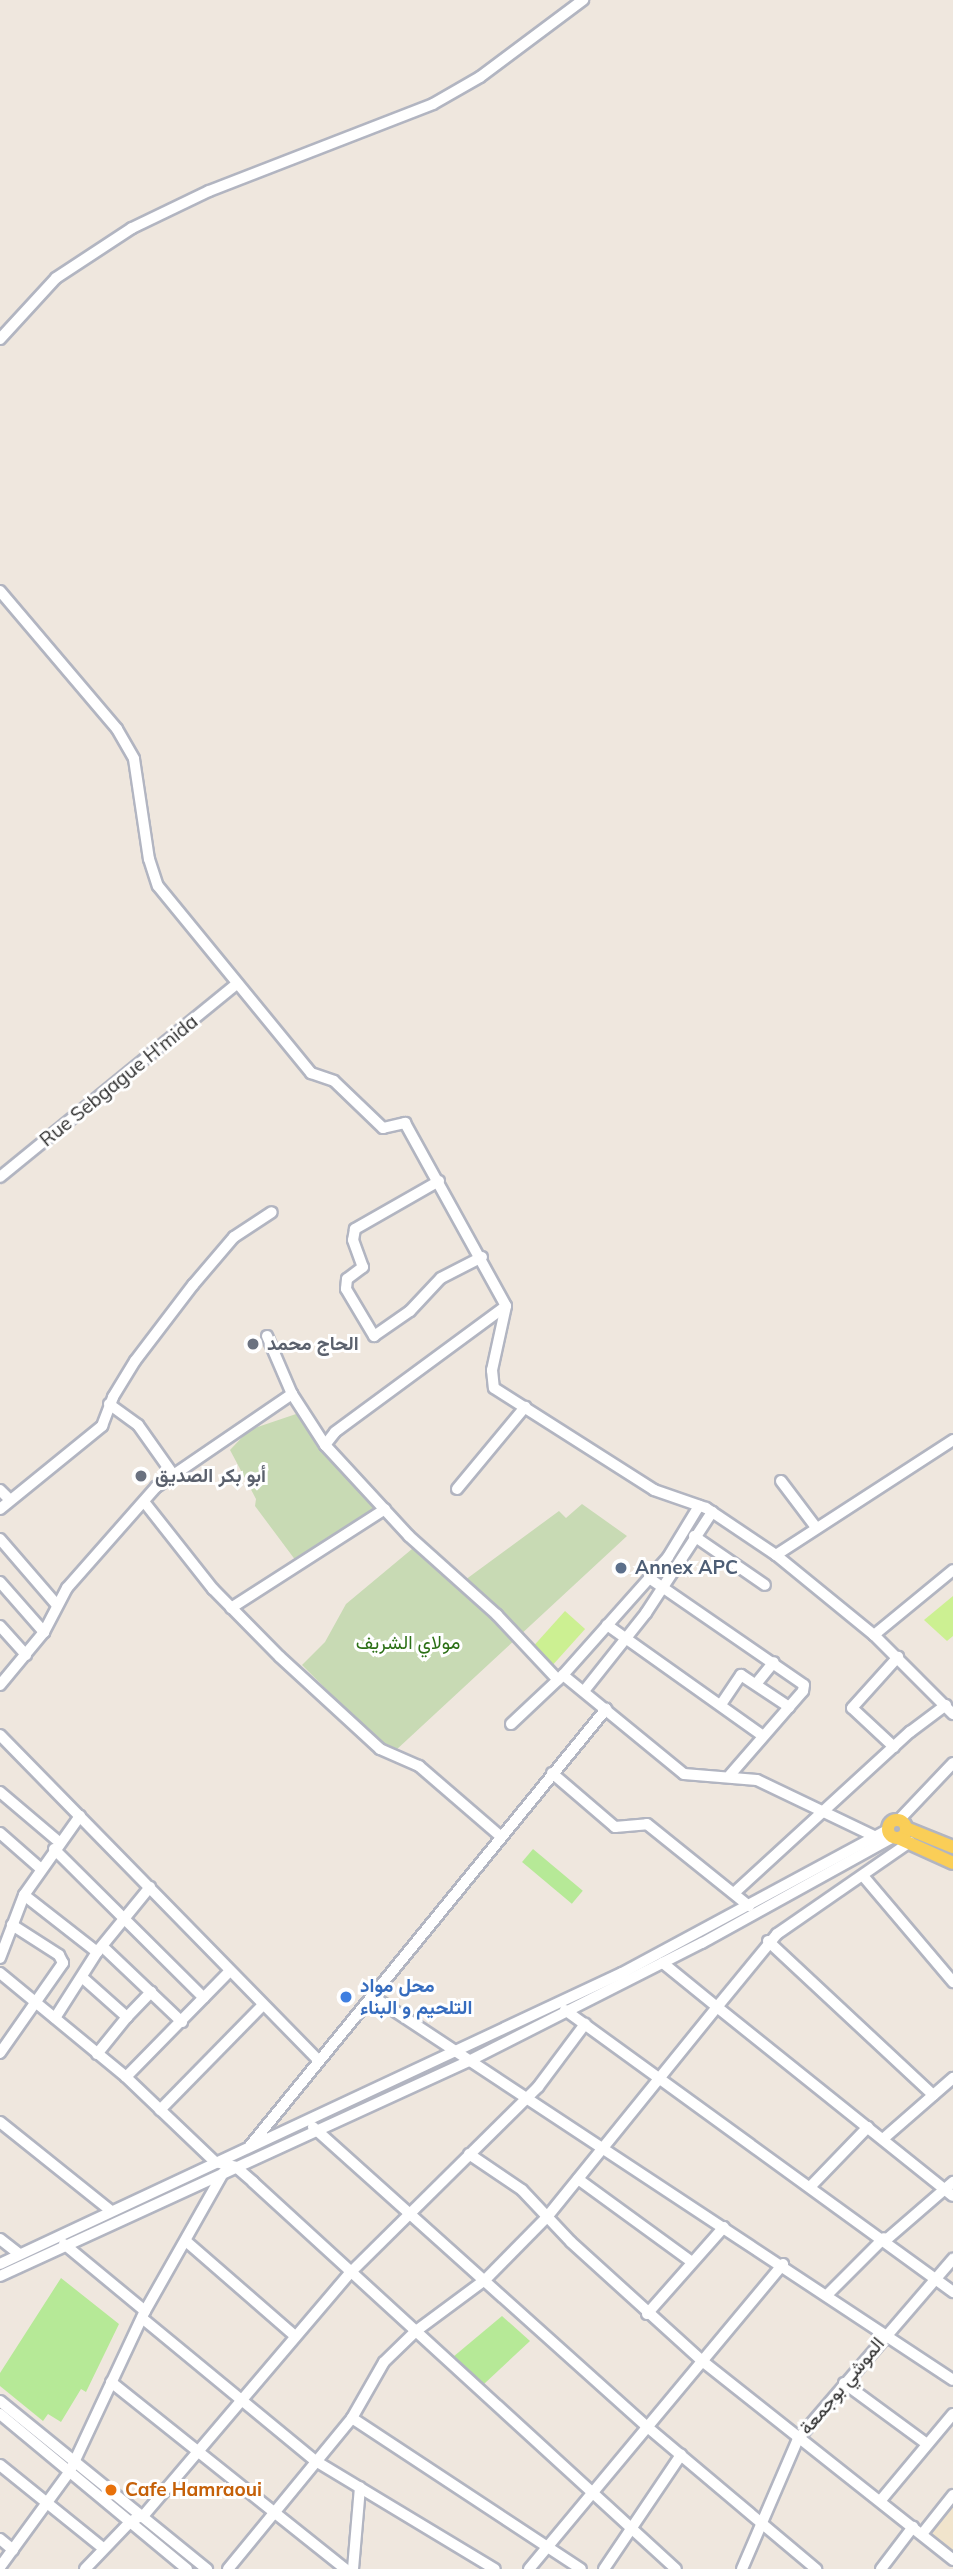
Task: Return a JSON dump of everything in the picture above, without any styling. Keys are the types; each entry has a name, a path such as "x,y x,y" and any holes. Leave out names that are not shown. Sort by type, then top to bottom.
{"main road":[{"path":"899,1833 953,1847"},
{"path":"899,1833 953,1863"}],"street":[{"path":"0,339 56,278 132,228 199,195 433,104 480,76 583,0"},
{"path":"0,591 117,729 139,775 152,873 237,984 311,1073 334,1081 383,1128 405,1123 482,1257 506,1306 492,1383 654,1490 712,1512 776,1555 874,1635 949,1709 894,1747 734,1893"},
{"name":"Rue Sebgague H'mida","path":"0,1177 237,984"},
{"path":"439,1181 372,1216 353,1232 364,1264 361,1272 347,1279 346,1289 374,1336 410,1311 441,1278 482,1257"},
{"path":"0,1509 99,1429 109,1404 135,1361 205,1269 234,1237 272,1212"},
{"path":"325,1445 335,1432 506,1306"},
{"path":"267,1336 292,1394 325,1445 385,1509 561,1677 584,1691 684,1774 698,1778 730,1774 757,1780 876,1837"},
{"path":"2,1678 26,1655 44,1632 57,1605 172,1473 292,1394"},
{"path":"109,1404 138,1425 172,1473"},
{"path":"457,1489 525,1407"},
{"path":"776,1555 815,1526 953,1440"},
{"path":"781,1481 815,1526"},
{"path":"0,1490 10,1500"},
{"path":"145,1503 231,1608 380,1749 419,1766 499,1835"},
{"path":"511,1724 561,1677 649,1578 678,1544 699,1506"},
{"path":"231,1608 385,1509"},
{"path":"584,1691 627,1639 664,1586 694,1535 712,1512"},
{"path":"694,1535 765,1585"},
{"path":"0,1539 57,1605"},
{"path":"874,1635 953,1570"},
{"path":"649,1578 805,1686 730,1774"},
{"path":"0,1582 44,1632"},
{"path":"607,1625 722,1703 762,1735"},
{"path":"0,1626 26,1655"},
{"path":"894,1747 852,1708 898,1657"},
{"path":"756,1684 774,1662"},
{"path":"722,1703 741,1675 789,1707"},
{"path":"248,2148 499,1835 606,1709"},
{"path":"0,1735 317,2059"},
{"path":"228,2569 314,2460 352,2418 378,2370 416,2331 485,2280 547,2217 768,1941 864,1877 953,1763"},
{"path":"552,1773 615,1827 647,1824 749,1906"},
{"path":"0,1792 204,1998"},
{"path":"0,1958 23,1895 80,1816"},
{"path":"0,1833 40,1868"},
{"path":"0,2276 64,2244 469,2061 565,2010 663,1963 749,1906 876,1837 899,1833"},
{"path":"0,2264 110,2210 308,2123 699,1939 899,1833"},
{"path":"864,1877 953,1982"},
{"path":"55,2018 100,1949 150,1887"},
{"path":"23,1895 100,1949 182,2022"},
{"path":"0,2053 37,2005 62,1965 62,1958 12,1925"},
{"path":"768,1941 933,2095"},
{"path":"663,1963 883,2139 950,2189 885,2239 828,2294"},
{"path":"126,2077 229,1972"},
{"path":"0,1973 126,2077 215,2162 236,2167 676,2569"},
{"path":"83,1978 127,2017"},
{"path":"97,2054 151,1992"},
{"path":"372,1996 783,2264 953,2379"},
{"path":"160,2110 263,2005"},
{"path":"565,2010 885,2239 953,2292"},
{"path":"85,2569 131,2521 144,2515 294,2335 409,2212 526,2097 585,2024"},
{"path":"883,2139 953,2078"},
{"path":"0,2122 110,2210"},
{"path":"308,2123 645,2425 816,2569"},
{"path":"811,2186 868,2127"},
{"path":"469,2154 522,2190 647,2314 701,2360 798,2439 881,2500 953,2560"},
{"path":"0,2567 49,2505 72,2466 144,2315 223,2173"},
{"path":"578,2179 692,2262"},
{"path":"647,2314 724,2227"},
{"path":"0,2239 19,2254"},
{"path":"187,2242 294,2335"},
{"path":"64,2244 314,2460 489,2567"},
{"name":"الموشي بوجمعة","path":"742,2569 798,2439 886,2333 953,2259"},
{"path":"529,2569 645,2425 783,2264"},
{"path":"111,2382 200,2449 345,2569"},
{"path":"844,2383 927,2444"},
{"path":"0,2401 187,2569"},
{"path":"0,2414 144,2515 206,2569"},
{"path":"881,2500 953,2414"},
{"path":"352,2418 581,2569"},
{"path":"604,2569 630,2526 681,2455"},
{"path":"0,2465 103,2548"},
{"path":"353,2569 360,2487"},
{"path":"880,2569 953,2494"},
{"path":"0,2539 13,2550"}],"shaded area":[{"path":"953,2504 953,2552 930,2533"}],"green space":[{"path":"299,1413 378,1508 296,1561 255,1506 256,1499 230,1450 249,1430"},
{"name":"مولاي الشريف","path":"582,1504 627,1536 395,1751 383,1746 302,1665 325,1642 346,1604 412,1549 420,1550 465,1580 559,1511 566,1518"},
{"path":"953,1596 953,1636 947,1641 924,1620"},
{"path":"565,1611 585,1629 550,1668 530,1650"},
{"path":"533,1849 583,1891 572,1904 522,1862"},
{"path":"61,2278 119,2324 86,2392 81,2389 61,2422 48,2414 43,2421 0,2386 0,2373"},
{"path":"502,2316 530,2341 484,2384 453,2357"}],"place":[{"name":"الحاج محمد","path":"253,1344"},
{"name":"أبو بكر الصديق","path":"141,1476"},
{"name":"Annex APC","path":"621,1568"},
{"name":"محل مواد التلحيم و البناء","path":"346,1997"},
{"name":"Cafe Hamraoui","path":"111,2490"}]}
